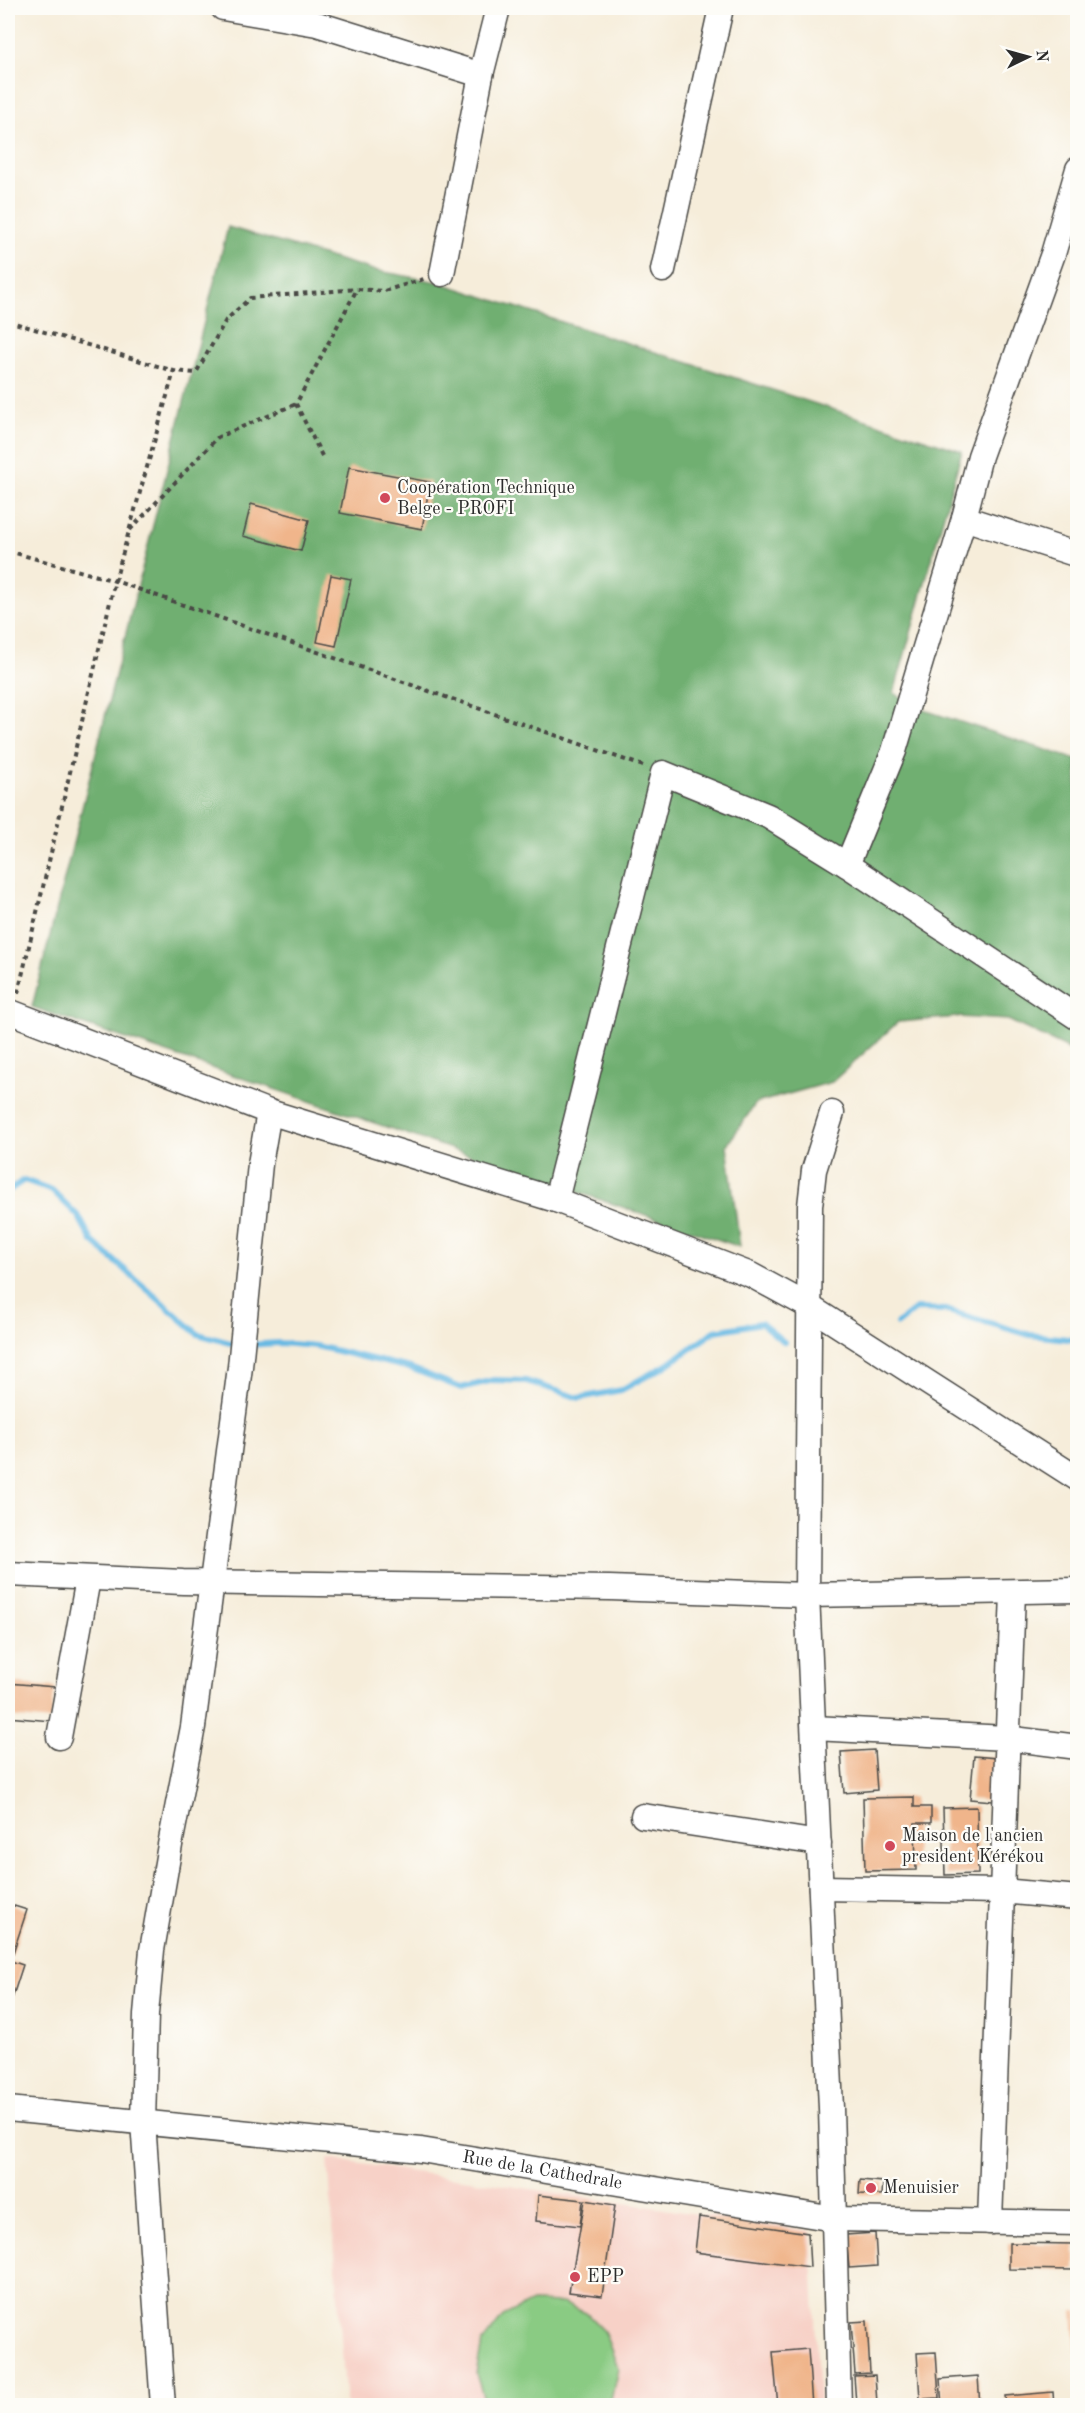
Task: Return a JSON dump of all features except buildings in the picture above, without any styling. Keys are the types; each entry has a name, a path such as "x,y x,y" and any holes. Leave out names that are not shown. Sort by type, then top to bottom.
{"street":[{"path":"224,8 317,24 481,75"},
{"path":"442,274 481,75 498,8"},
{"path":"663,270 721,8"},
{"path":"846,865 894,751 964,518 980,456 1053,255 1077,170"},
{"path":"964,518 1077,555"},
{"path":"556,1200 663,773 768,816 1077,1018"},
{"path":"10,1012 269,1112 556,1200 751,1275 810,1307 1077,1479"},
{"path":"163,2406 143,2122 146,2014 152,1950 193,1727 240,1367 260,1164 269,1112"},
{"path":"832,1113 813,1170 810,1206 807,1595 821,1888 839,2406"},
{"path":"8,1574 211,1583 610,1588 807,1595 1077,1590"},
{"path":"59,1737 88,1579"},
{"path":"990,2222 1013,1592"},
{"path":"814,1728 1006,1738 1077,1747"},
{"path":"643,1816 819,1843"},
{"path":"821,1888 1002,1891 1077,1898"},
{"name":"Rue de la Cathedrale","path":"8,2109 421,2150 834,2219 1077,2223"}],"path":[{"path":"8,321 174,371 196,373 226,320 250,298 357,289 384,291 442,274"},
{"path":"128,532 218,437 296,404 357,289"},
{"path":"10,1012 114,581 174,371"},
{"path":"296,404 322,456"},
{"path":"8,551 114,581 663,773"}],"shaded area":[{"name":"EPP","path":"328,2159 811,2231 819,2405 346,2405"}],"green space":[{"path":"228,227 373,270 438,282 962,451 894,693 921,709 1077,760 1077,1053 1008,1020 958,1017 898,1022 832,1082 756,1103 727,1145 740,1247 32,1007"},
{"path":"532,2302 562,2303 586,2313 604,2331 618,2368 610,2405 486,2405 476,2374 482,2343 503,2316"}],"waterway":[{"path":"8,1191 24,1180 52,1190 79,1217 92,1241 198,1334 237,1345"},
{"path":"897,1324 916,1309 945,1310 1030,1335 1078,1340"},
{"path":"247,1345 279,1343 316,1346 410,1368 461,1388 494,1380 526,1381 579,1398 621,1390 667,1365 715,1331 761,1323 784,1342"}],"place":[{"name":"Coopération Technique Belge - PROFI","path":"385,498"},
{"name":"Maison de l'ancien president Kérékou","path":"890,1846"},
{"name":"Menuisier","path":"871,2188"},
{"name":"EPP","path":"575,2277"}]}
